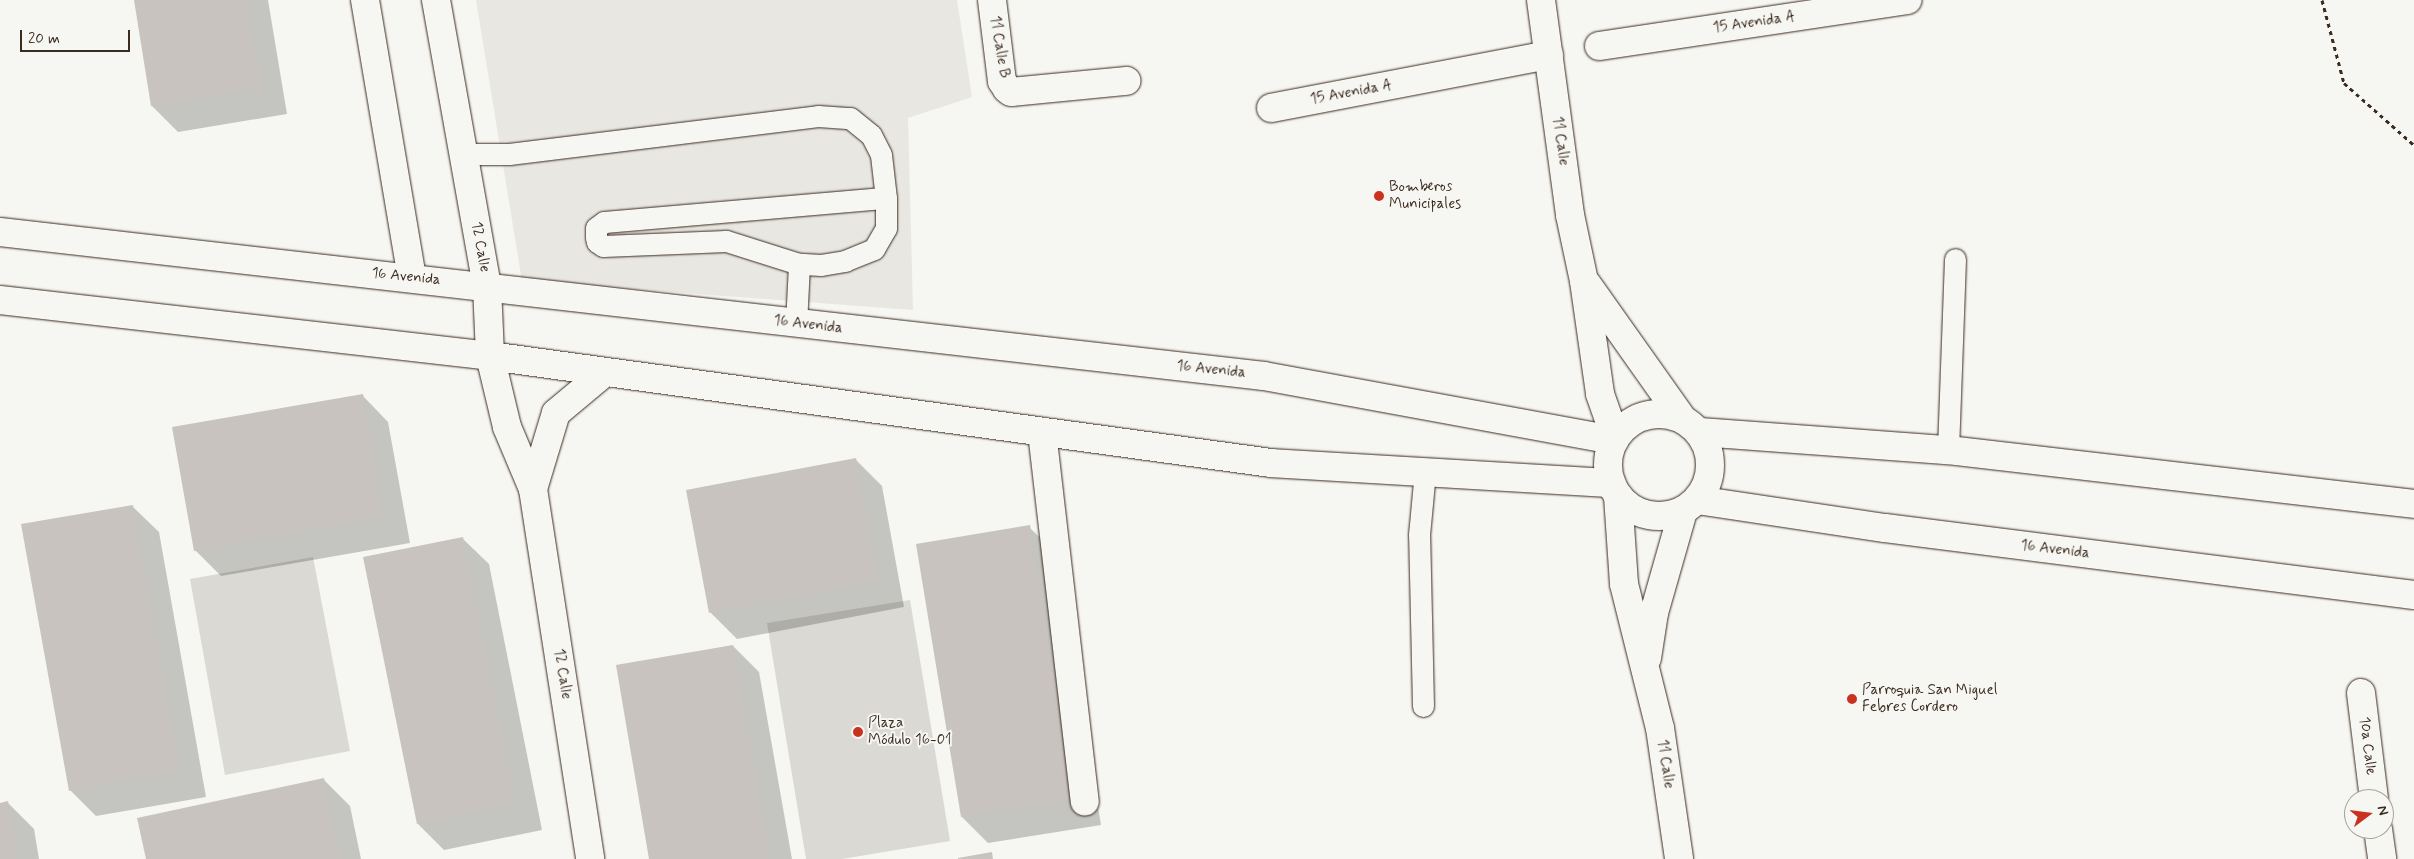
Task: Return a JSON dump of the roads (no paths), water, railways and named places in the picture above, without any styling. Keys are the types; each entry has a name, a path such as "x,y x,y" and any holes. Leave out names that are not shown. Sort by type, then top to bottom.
{"main road":[{"path":"365,0 412,278"},
{"name":"12 Calle","path":"436,0 487,286 490,356 507,427 533,489 590,859"},
{"name":"11 Calle B","path":"992,0 1002,81 1011,92 1126,81"},
{"name":"11 Calle","path":"1541,0 1570,215 1584,281 1600,394 1614,439"},
{"name":"15 Avenida A","path":"1599,46 1908,0"},
{"name":"15 Avenida A","path":"1271,108 1549,55"},
{"name":"16 Avenida","path":"0,232 1264,376 1614,439"},
{"name":"11 Calle","path":"1584,281 1691,425"},
{"path":"0,300 490,356 1271,463 1425,472 1615,490"},
{"name":"12 Calle","path":"533,489 556,413 605,372"},
{"path":"1691,425 1710,454 1709,479 1690,505 1666,516 1648,515 1631,508 1615,490 1608,469 1614,439 1628,423 1645,415 1664,413 1691,425 1948,450 2414,504"},
{"path":"1042,432 1085,802"},
{"name":"11 Calle","path":"1615,490 1624,584 1660,728 1679,859"},
{"name":"16 Avenida","path":"1690,505 2414,595"},
{"name":"11 Calle","path":"1645,670 1654,612 1690,505"},
{"name":"10a Calle","path":"2361,693 2373,789"},
{"path":"2379,839 2382,859"}],"lane":[{"path":"464,154 509,154 818,116 850,118 871,135 878,148 886,198 886,228 874,249 844,261 821,265 799,264 726,241 603,246 596,242 596,228 604,222 886,198"},
{"path":"1948,450 1955,259"},
{"path":"796,324 799,264"},
{"path":"1423,706 1419,535 1425,472"}],"place":[{"name":"Bomberos Municipales","path":"1379,196"},
{"name":"Parroquia San Miguel Febres Cordero","path":"1852,699"},
{"name":"Plaza Módulo 16-01","path":"858,732"}]}
